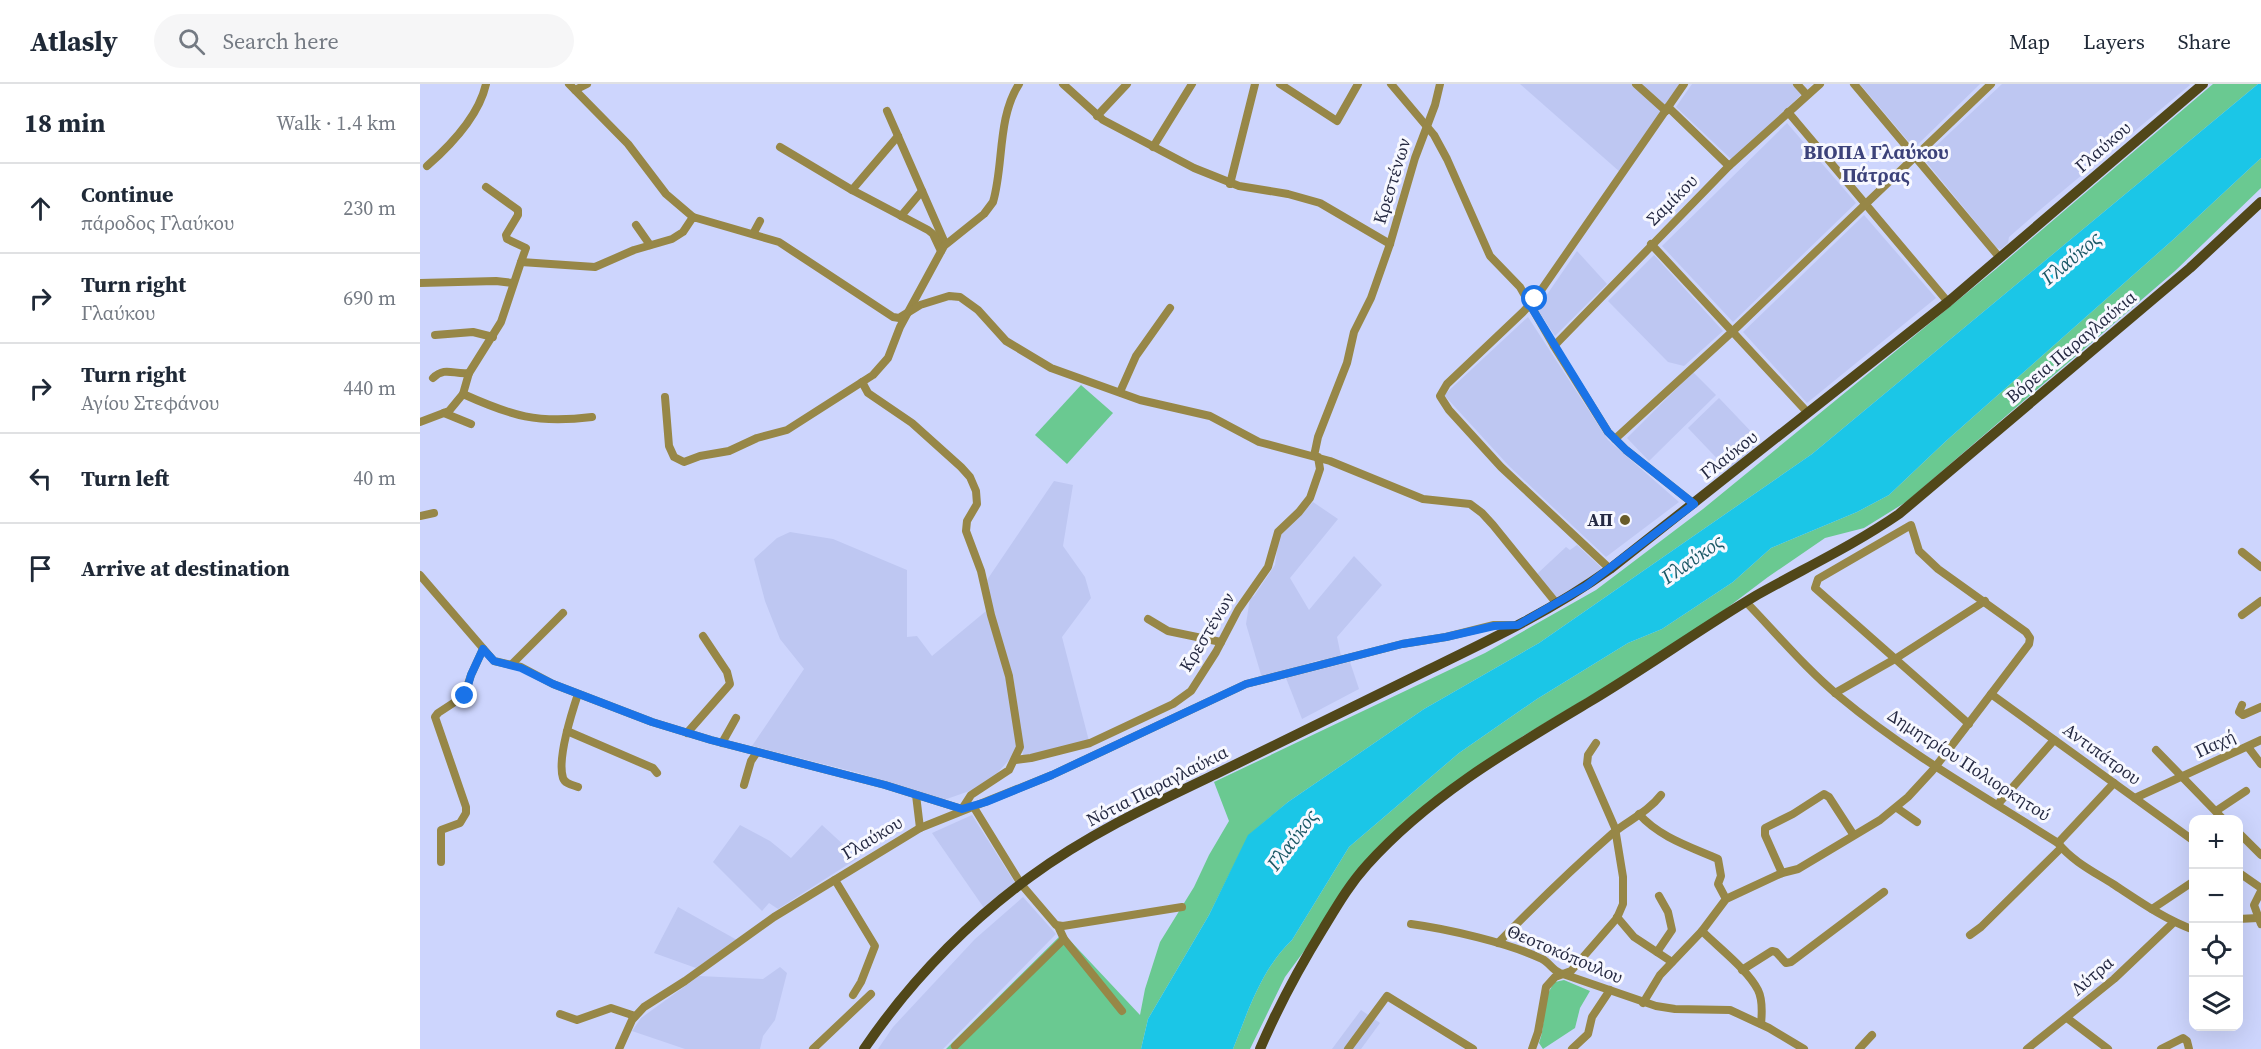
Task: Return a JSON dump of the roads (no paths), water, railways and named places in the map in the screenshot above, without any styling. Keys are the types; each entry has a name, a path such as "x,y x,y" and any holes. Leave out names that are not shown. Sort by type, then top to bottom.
{"main road":[{"name":"Γλαύκου","path":"1518,625 1557,604 1610,569 1694,504 1948,302 2200,85"},
{"name":"Βόρεια Παραγλαύκια","path":"1260,1049 1291,983 1341,897 1365,866 1390,840 1441,798 1508,750 1624,681 1746,602 1849,545 1899,514 2190,268 2261,202"},
{"name":"Νότια Παραγλαύκια","path":"864,1049 933,964 977,920 1021,884 1068,851 1151,806 1518,625"}],"street":[{"path":"427,166 450,144 471,116 481,100 486,84"},
{"path":"572,87 587,84"},
{"path":"665,397 671,453 674,458 684,462 702,455 729,451 758,437 787,429 873,375 883,365 943,247 984,214 993,202 1008,112 1019,84"},
{"path":"1064,84 1097,116 1194,168 1230,183 1288,194 1320,203 1390,244"},
{"path":"1097,116 1127,84"},
{"path":"1153,147 1192,84"},
{"path":"1230,183 1255,84"},
{"path":"1280,84 1337,121 1358,84"},
{"path":"1391,84 1427,125 1444,151 1490,256 1520,286 1604,427 1615,439 1694,504"},
{"name":"Κρεστένων","path":"1015,760 1090,743 1173,704 1191,691 1238,610 1268,567 1278,532 1304,507 1312,494 1320,469 1316,457 1318,437 1347,363 1354,332 1371,298 1390,244 1440,84"},
{"path":"1636,84 1729,166"},
{"path":"1610,569 1501,467 1449,410 1440,396 1447,384 1530,305 1684,84"},
{"path":"1797,84 1806,94"},
{"name":"Σαμίκου","path":"1554,346 1729,166 1806,94 1820,84"},
{"path":"1854,84 2000,258"},
{"path":"1615,439 1733,331 1991,84"},
{"path":"572,87 627,144 671,200 693,217 782,244 889,315 899,318 920,305 947,297 960,297 978,310 1003,338 1030,357 1051,368 1159,405 1210,416 1259,442 1316,457 1423,500 1464,503 1474,506 1493,525 1557,604"},
{"path":"887,111 922,191 943,247"},
{"path":"1788,112 1948,302"},
{"path":"852,190 898,136"},
{"path":"780,147 852,190 930,231 943,247"},
{"path":"420,422 454,407 463,394 469,373 503,318 526,248 507,239 506,235 518,215 518,210 486,187"},
{"path":"901,216 922,191"},
{"path":"521,262 544,262 589,268 676,237 688,226 693,217"},
{"path":"753,234 760,221"},
{"path":"636,225 650,245"},
{"path":"1651,244 1808,413"},
{"path":"420,283 496,281 513,283"},
{"path":"1120,392 1136,356 1170,308"},
{"path":"435,335 473,332 493,337"},
{"path":"433,378 437,373 448,370 460,375 469,373"},
{"path":"420,575 423,586 437,593 494,661 512,664 627,714 687,733 885,785 962,809 971,795 1006,772 1015,760 1020,747 1009,676 981,572 966,528 976,504 975,487 961,467 912,423 868,393 862,382"},
{"path":"463,394 495,409 542,420 557,421 592,417"},
{"path":"444,413 471,424"},
{"path":"420,516 434,513"},
{"path":"1643,1003 1653,984 1702,931 1726,898 1782,873 1802,867 1897,808 1921,785 1969,724 2029,644 2030,638 2026,632 1938,569 1919,551 1911,525 1818,579 1815,588 1969,724"},
{"path":"2242,552 2261,567"},
{"path":"1834,693 1895,659 1985,601"},
{"path":"2242,615 2261,601"},
{"name":"Δημητρίου Πολιορκητού","path":"1746,602 1834,693 1935,766 2060,845 2073,858 2152,909 2189,928"},
{"path":"512,664 563,613"},
{"path":"1148,619 1168,631 1221,642"},
{"name":"Γλαύκου","path":"619,1049 635,1016 645,1007 686,981 774,917 921,828 962,809 1052,775 1246,684 1402,644 1494,626 1518,625"},
{"path":"687,733 730,684 727,672 703,636"},
{"path":"441,862 441,830 460,824 466,813 466,807 435,717 465,696 471,675 483,649"},
{"path":"578,694 568,723 562,777 566,782 578,787"},
{"name":"Αντιπάτρου","path":"1991,694 2189,838"},
{"path":"2241,705 2239,711 2243,715 2261,706"},
{"path":"722,743 736,718"},
{"path":"567,731 653,768 657,773"},
{"path":"1998,804 2054,740"},
{"name":"Παχή","path":"2135,798 2261,740"},
{"path":"1532,1049 1538,1032 1546,987 1553,978 1571,971 1617,917 1623,904 1624,886 1616,831 1587,767 1588,755 1596,742"},
{"path":"2248,747 2261,764"},
{"name":"Παχή","path":"2156,750 2219,815"},
{"path":"744,785 751,761 757,752"},
{"path":"1970,935 1981,927 2060,845 2114,783"},
{"path":"2216,812 2246,791"},
{"path":"1782,873 1765,835 1765,828 1793,814 1824,794 1829,797 1854,834"},
{"path":"916,795 921,828"},
{"path":"1498,943 1561,880 1616,831 1651,806 1661,795"},
{"path":"973,806 1021,884 1051,921 1058,926 1064,939 1122,1011"},
{"path":"1897,808 1917,822"},
{"path":"1639,814 1662,834 1718,859 1721,876 1718,884 1726,898"},
{"path":"2243,837 2261,855"},
{"path":"2243,876 2261,889 2255,903 2259,921 2243,919"},
{"path":"835,880 875,946 861,982 853,995"},
{"path":"2152,909 2189,884"},
{"path":"1742,970 1772,951 1776,952 1786,963 1791,962 1884,892"},
{"path":"1657,952 1672,930 1668,912 1659,896"},
{"path":"1058,926 1182,907"},
{"path":"1617,917 1634,937 1672,962"},
{"name":"Λύτρα","path":"2027,1049 2143,953 2174,922"},
{"name":"Θεοτοκόπουλου","path":"1411,924 1498,943 1545,960 1551,968 1564,975 1643,1003 1676,1009 1727,1010 1761,1024 1803,1049"},
{"path":"1702,931 1742,970 1760,995 1761,1024"},
{"path":"955,1046 1064,939"},
{"path":"1572,1049 1587,1036 1591,1020 1610,990"},
{"path":"813,1049 871,994"},
{"path":"1348,1049 1387,996 1473,1049"},
{"path":"560,1014 577,1020 611,1008 635,1016"},
{"path":"2067,1018 2108,1049"},
{"path":"1859,1049 1872,1035"},
{"path":"2161,1049 2184,1038 2189,1049"}],"water":[{"name":"Γλαύκος","path":"2258,84 2261,84 2261,158 1889,495 1857,512 1771,548 1733,582 1662,629 1628,643 1537,699 1459,753 1349,847 1292,940 1281,951 1264,977 1233,1049 1141,1049 1148,1019 1209,915 1248,835 1288,802 1424,709 1539,643 1812,454"}],"place":[{"name":"ΑΠ","path":"1625,520"}],"district":[{"name":"ΒΙΟΠΑ Γλαύκου Πάτρας","path":"1876,164"}]}
